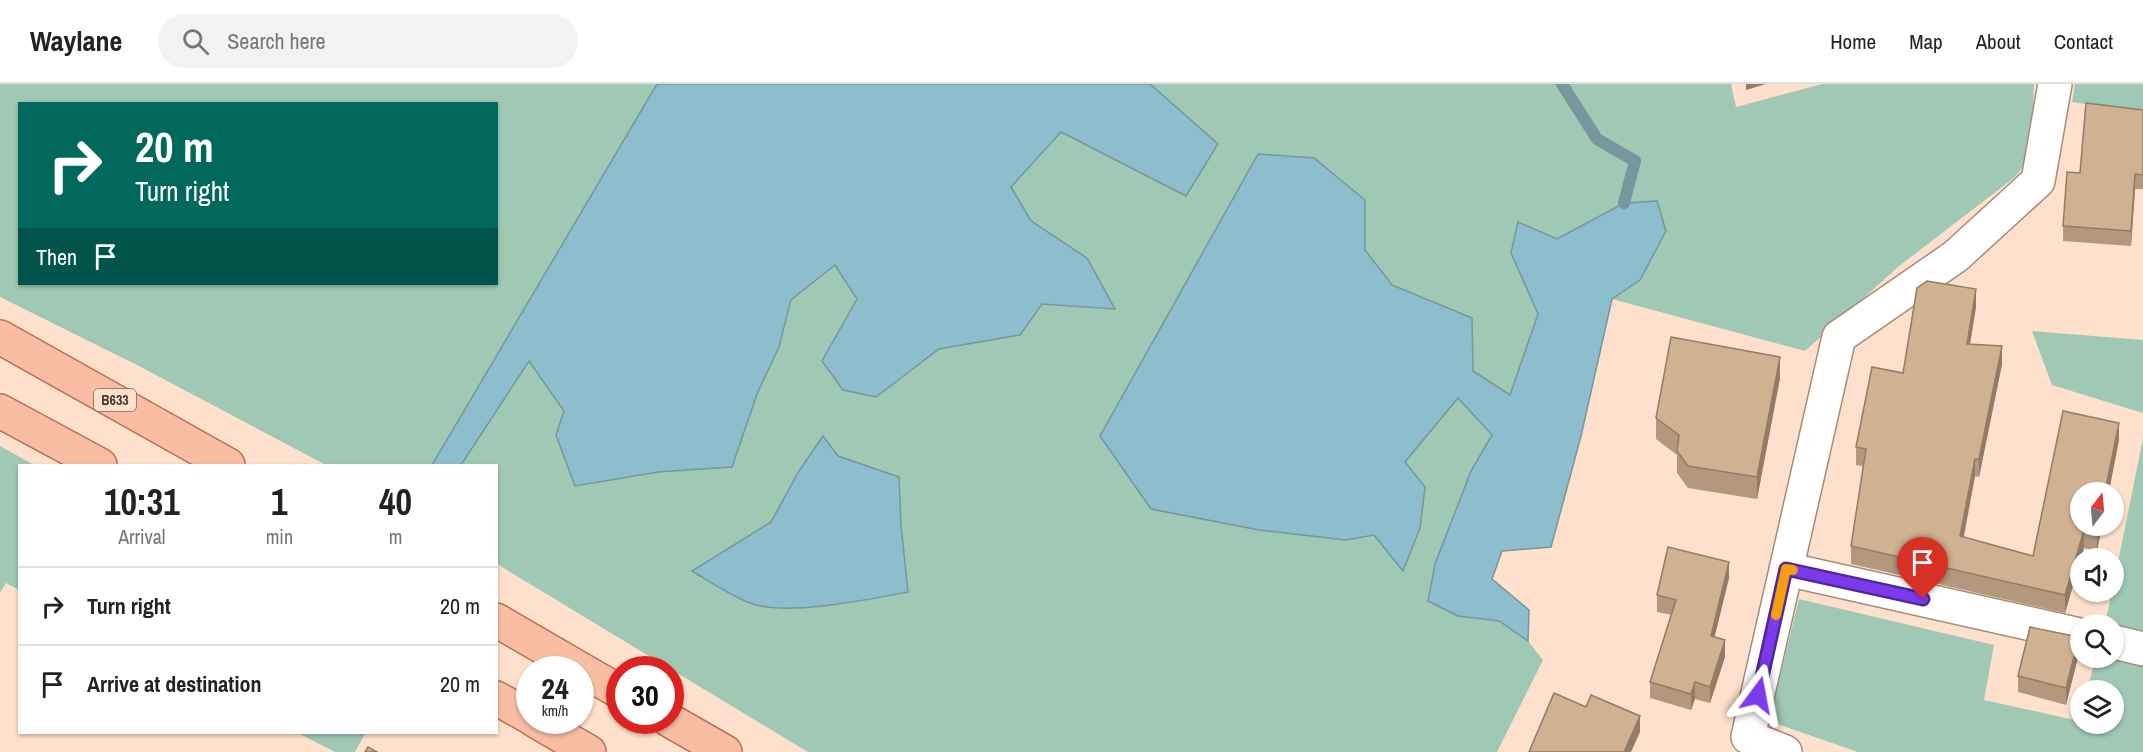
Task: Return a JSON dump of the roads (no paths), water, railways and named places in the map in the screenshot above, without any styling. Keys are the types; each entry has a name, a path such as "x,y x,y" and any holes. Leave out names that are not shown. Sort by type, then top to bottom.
{"main road":[{"name":"B633","path":"0,337 226,464"},
{"path":"0,411 98,464"},
{"path":"498,621 606,684"},
{"path":"498,699 516,709"},
{"path":"684,729 725,752"},
{"path":"554,734 573,748"}],"street":[{"path":"1785,752 1749,737 1839,337 1956,256 2038,181 2055,84"},
{"path":"1786,569 2070,633"},
{"path":"2124,644 2143,649"}],"water":[{"path":"657,84 1150,84 1218,144 1186,196 1061,132 1011,187 1031,221 1087,258 1115,309 1042,304 1020,335 939,349 876,397 843,390 822,361 857,299 835,265 791,300 779,347 757,394 732,467 658,472 575,486 556,435 564,411 529,361 462,464 433,464"},
{"path":"1258,154 1314,158 1365,200 1365,250 1392,285 1472,318 1473,371 1510,395 1538,314 1511,253 1518,222 1557,239 1624,203 1657,201 1666,231 1640,280 1612,299 1581,436 1551,547 1502,551 1492,579 1529,610 1528,641 1499,621 1458,616 1428,601 1435,564 1471,471 1492,435 1458,398 1405,462 1425,487 1420,528 1403,571 1374,535 1346,540 1259,530 1151,509 1100,436"},
{"path":"823,436 838,456 899,477 908,592 829,605 768,607 739,598 692,571 771,522 799,471"}],"waterway":[{"path":"1562,84 1597,139 1635,161 1624,203"}]}
